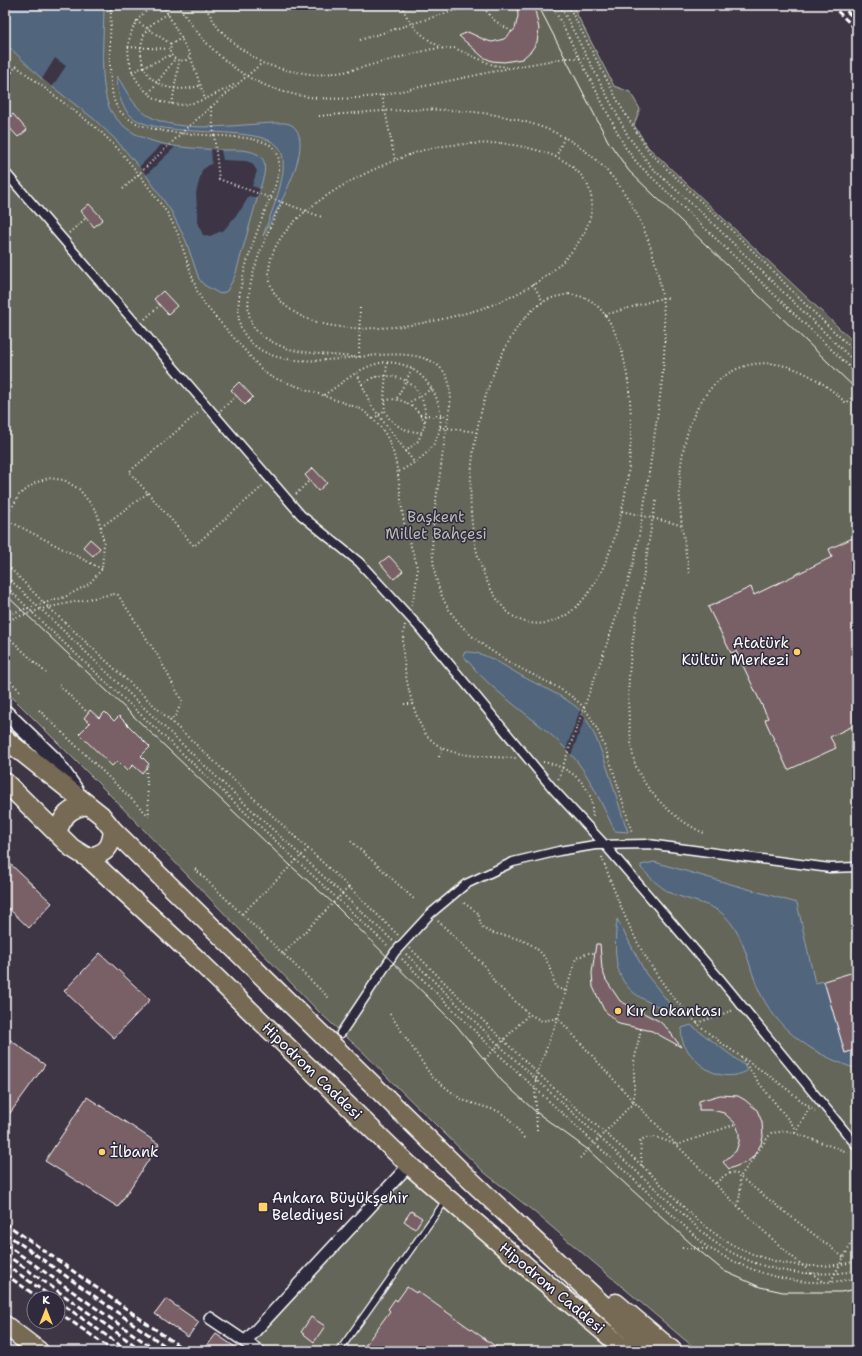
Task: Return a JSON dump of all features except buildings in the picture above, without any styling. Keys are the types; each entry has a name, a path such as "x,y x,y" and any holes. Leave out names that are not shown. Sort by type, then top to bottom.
{"main road":[{"name":"Hipodrom Caddesi","path":"5,739 87,805 101,814 113,830 465,1175 554,1258 622,1345"},
{"name":"Hipodrom Caddesi","path":"5,782 72,848 88,858 206,968 409,1165 534,1274 622,1345 652,1351"},
{"path":"57,832 63,818 73,808 87,805"},
{"path":"88,858 103,854 112,843 113,830"},
{"path":"554,1258 608,1296 673,1351"},
{"path":"5,1325 39,1351"}],"street":[{"path":"5,172 288,501 301,515 359,562 421,631 554,790 604,845 743,1006 857,1146"},
{"name":"Hipodrom Caddesi","path":"5,712 54,759 87,805"},
{"path":"341,1033 399,947 430,914 466,884 512,862 559,850 595,845 648,844 830,868 857,866"},
{"path":"245,1342 409,1165"},
{"path":"210,1318 259,1351"}],"lane":[{"path":"339,1351 448,1198"}],"path":[{"path":"111,5 112,88 116,106 126,118 141,126 159,130 253,139 270,144 277,153 278,166 275,185 255,237 243,279 239,318 244,335 254,345 265,352 281,357 297,360 324,361 387,355 412,356 433,362 444,373 450,386 451,399 432,540 434,563 439,586 448,608 462,626 478,641 502,658 571,696 584,708 601,739 632,832"},
{"path":"156,5 142,14 136,21 129,36 128,59 132,72 142,88 155,98 172,104 191,104 206,99 236,84"},
{"path":"163,5 190,55 206,99"},
{"path":"178,5 209,46 245,76 266,87 285,93 321,100 362,98 382,95 565,58 587,58"},
{"path":"204,5 218,28 237,46 262,63 285,70 316,75 344,72 409,55 454,48 492,64 510,68"},
{"path":"402,5 405,15 412,24 434,44 442,49"},
{"path":"360,40 472,5"},
{"path":"481,5 494,20 512,32"},
{"path":"552,5 625,147 638,164 857,374"},
{"path":"560,5 628,136 652,168 705,216 857,364"},
{"path":"568,5 643,146 748,246 806,305 857,352"},
{"path":"168,14 148,28 143,37 141,48 144,67 150,76 166,88 184,90 202,85"},
{"path":"136,21 171,44"},
{"path":"171,44 182,38"},
{"path":"171,44 171,54 178,61 186,60 190,55"},
{"path":"128,48 170,49"},
{"path":"132,72 171,54"},
{"path":"149,93 175,59"},
{"path":"172,104 178,61"},
{"path":"123,189 184,130 245,76 262,63"},
{"path":"5,67 12,72 16,66 93,125 119,150 139,174 168,214 188,260 198,291 205,305 263,371 271,377 360,409 373,420 385,434 397,473 406,530 416,570 415,592 410,611"},
{"path":"382,95 395,160"},
{"path":"211,107 219,179 322,217"},
{"path":"319,116 385,111 442,109 467,111 517,120 544,128 564,137 595,157 625,192 636,211 649,242 658,274 662,298 665,335 662,383 642,516 634,558 569,752 554,790"},
{"path":"5,132 10,128"},
{"path":"556,157 564,137"},
{"path":"478,144 520,146 556,157 577,170 585,180 590,192 591,207 589,223 581,240 570,255 549,273 524,290 486,307 448,317 409,325 360,328 329,326 303,317 285,306 275,293 270,282 269,269 274,248 282,235 305,211 349,183 395,160 426,149 452,145 478,144"},
{"path":"281,202 265,237 256,265 248,312 252,325 263,336 287,348 307,353 360,358"},
{"path":"62,239 86,218"},
{"path":"533,284 543,302"},
{"path":"569,294 580,296 595,304 605,315 620,342 625,360 630,392 632,446 622,511 613,544 596,578 573,609 551,621 540,624 520,621 503,607 485,579 474,538 471,482 476,432 483,403 499,358 524,319 543,302 569,294"},
{"path":"605,315 662,298 672,298"},
{"path":"137,326 160,305"},
{"path":"360,306 360,358"},
{"path":"324,395 357,373 377,364 387,363 405,366 412,369 433,388 438,400 441,416 440,427 433,446 423,457 397,473"},
{"path":"387,363 385,410 388,416 402,428 410,432 422,432"},
{"path":"689,573 681,525 680,471 686,440 692,420 704,397 717,382 729,372 744,365 777,363 794,368 814,378 832,390 846,403 857,393"},
{"path":"396,399 412,369"},
{"path":"357,373 371,405 378,416 414,462"},
{"path":"362,384 376,377 386,377 406,381 421,395 425,404 425,423 418,441 405,452"},
{"path":"407,404 433,388"},
{"path":"215,416 236,396"},
{"path":"385,401 396,399 407,404 420,414 425,423"},
{"path":"206,406 129,472 194,546 270,479"},
{"path":"373,420 385,410"},
{"path":"420,414 448,416"},
{"path":"440,427 476,432"},
{"path":"5,615 44,602 65,597 89,584 102,569 104,543 97,512 79,489 64,480 48,478 35,483 19,495 5,519 102,569"},
{"path":"288,501 310,481"},
{"path":"101,528 148,493"},
{"path":"656,501 631,648 628,677 628,704 632,750 637,768 643,780 661,803 684,823 706,834"},
{"path":"622,511 681,525"},
{"path":"5,563 170,721 349,887 399,947 494,1050 710,1249 761,1274 781,1280 824,1282 857,1278"},
{"path":"5,575 226,786 343,893 499,1045 710,1239 721,1247 742,1258 769,1269 813,1274 835,1274 857,1271"},
{"path":"5,585 337,899 399,947 504,1040 537,1073 604,1131 686,1209 718,1236 739,1248 771,1260 803,1266 839,1265 857,1261"},
{"path":"5,621 46,608 113,594 118,595 158,656 182,701 176,715 170,721"},
{"path":"406,622 403,632 404,649 413,704 424,731 442,748 483,757 521,759"},
{"path":"5,634 46,673"},
{"path":"5,676 20,691"},
{"path":"59,685 88,713"},
{"path":"404,704 413,704"},
{"path":"39,710 149,816 146,768"},
{"path":"439,757 442,748"},
{"path":"536,761 562,768 574,775 588,791 592,808 592,832"},
{"path":"351,840 415,900"},
{"path":"595,845 601,855 635,941 670,993 697,1023 710,1034 820,1114"},
{"path":"242,914 308,849"},
{"path":"194,868 330,1000"},
{"path":"283,954 349,887"},
{"path":"464,903 478,913 482,926 492,933 518,940 535,947 547,958 555,987 566,991"},
{"path":"438,921 485,966 495,983 529,1014 542,1021 558,1018"},
{"path":"537,1130 535,1088 537,1073 558,1018 576,958 588,953 596,953"},
{"path":"697,1023 743,1006"},
{"path":"390,1014 432,1077 462,1100 498,1111 507,1117 524,1138"},
{"path":"485,1059 529,1014"},
{"path":"558,1018 634,1102 716,1184 803,1266 824,1282"},
{"path":"580,1158 604,1131 634,1102 634,1062 641,1029"},
{"path":"740,1056 759,1083 796,1129"},
{"path":"795,1132 810,1107"},
{"path":"642,1166 640,1142 644,1138 656,1137 678,1145 736,1124"},
{"path":"740,1177 770,1134 787,1131 795,1132 857,1156"},
{"path":"716,1184 728,1174 734,1173 843,1257"},
{"path":"738,1205 742,1183 740,1177"},
{"path":"831,1281 857,1233"},
{"path":"682,1248 710,1249"}],"green space":[{"name":"Başkent Millet Bahçesi","path":"5,5 572,5 614,86 630,92 640,109 634,125 648,147 857,345 857,1351 698,1351 533,1211 485,1173 364,1053 320,1013 115,800 5,690"},
{"path":"409,1165 534,1273 609,1351 259,1351 245,1342"}],"water":[{"path":"5,5 104,5 104,89 111,111 121,123 133,132 162,144 178,147 246,151 253,152 262,158 265,166 264,175 235,276 227,291 220,294 204,285 199,279 186,241 171,211 146,175 117,141 94,119 42,79 5,43"},
{"path":"117,76 138,107 147,115 160,121 192,127 280,123 287,123 293,126 299,135 300,148 297,164 291,181 263,236 281,182 283,160 281,151 272,142 257,137 188,131 145,124 131,116 124,108 119,92"},
{"path":"465,652 472,652 487,656 562,697 582,713 602,754 628,832 615,831 589,780 569,752 477,672 463,654"},
{"path":"654,862 797,903 815,983 824,981 845,1053 857,1049 857,1069 822,1055 793,1035 780,1022 769,1009 760,993 735,928 724,915 713,907 667,891 659,885 641,868 641,865"},
{"path":"617,919 646,974 678,1014 659,1007 644,999 632,991 624,982 619,971 616,957"},
{"path":"691,1025 744,1065 747,1071 730,1076 714,1073 706,1069 694,1058 683,1043 682,1028"}],"pier":[{"path":"55,58 66,66 52,87 42,79"},
{"path":"161,145 175,147 146,175 139,167"},
{"path":"211,149 221,150 223,160 246,161 252,163 257,171 252,186 260,189 257,198 249,196 242,208 224,230 210,236 203,235 198,224 196,193 202,170 212,163"},
{"path":"580,710 585,718 571,755 566,749"}],"tram line":[{"path":"538,5 608,141 629,171 857,390"},
{"path":"5,594 291,866 333,903 456,1025 502,1081 536,1112 587,1149 697,1249 724,1271 760,1287 783,1292 841,1292 857,1289"}],"railway":[{"path":"831,5 857,30"},
{"path":"840,5 857,21"},
{"path":"5,1223 186,1351"},
{"path":"5,1233 172,1351"},
{"path":"5,1244 157,1351"},
{"path":"5,1254 143,1351"},
{"path":"5,1264 42,1290"},
{"path":"5,1274 28,1290"},
{"path":"66,1307 128,1351"},
{"path":"66,1318 114,1351"}],"place":[{"name":"Atatürk Kültür Merkezi","path":"797,652"},
{"name":"Kır Lokantası","path":"618,1011"},
{"name":"İlbank","path":"102,1152"},
{"name":"Ankara Büyükşehir Belediyesi","path":"263,1207"}]}
